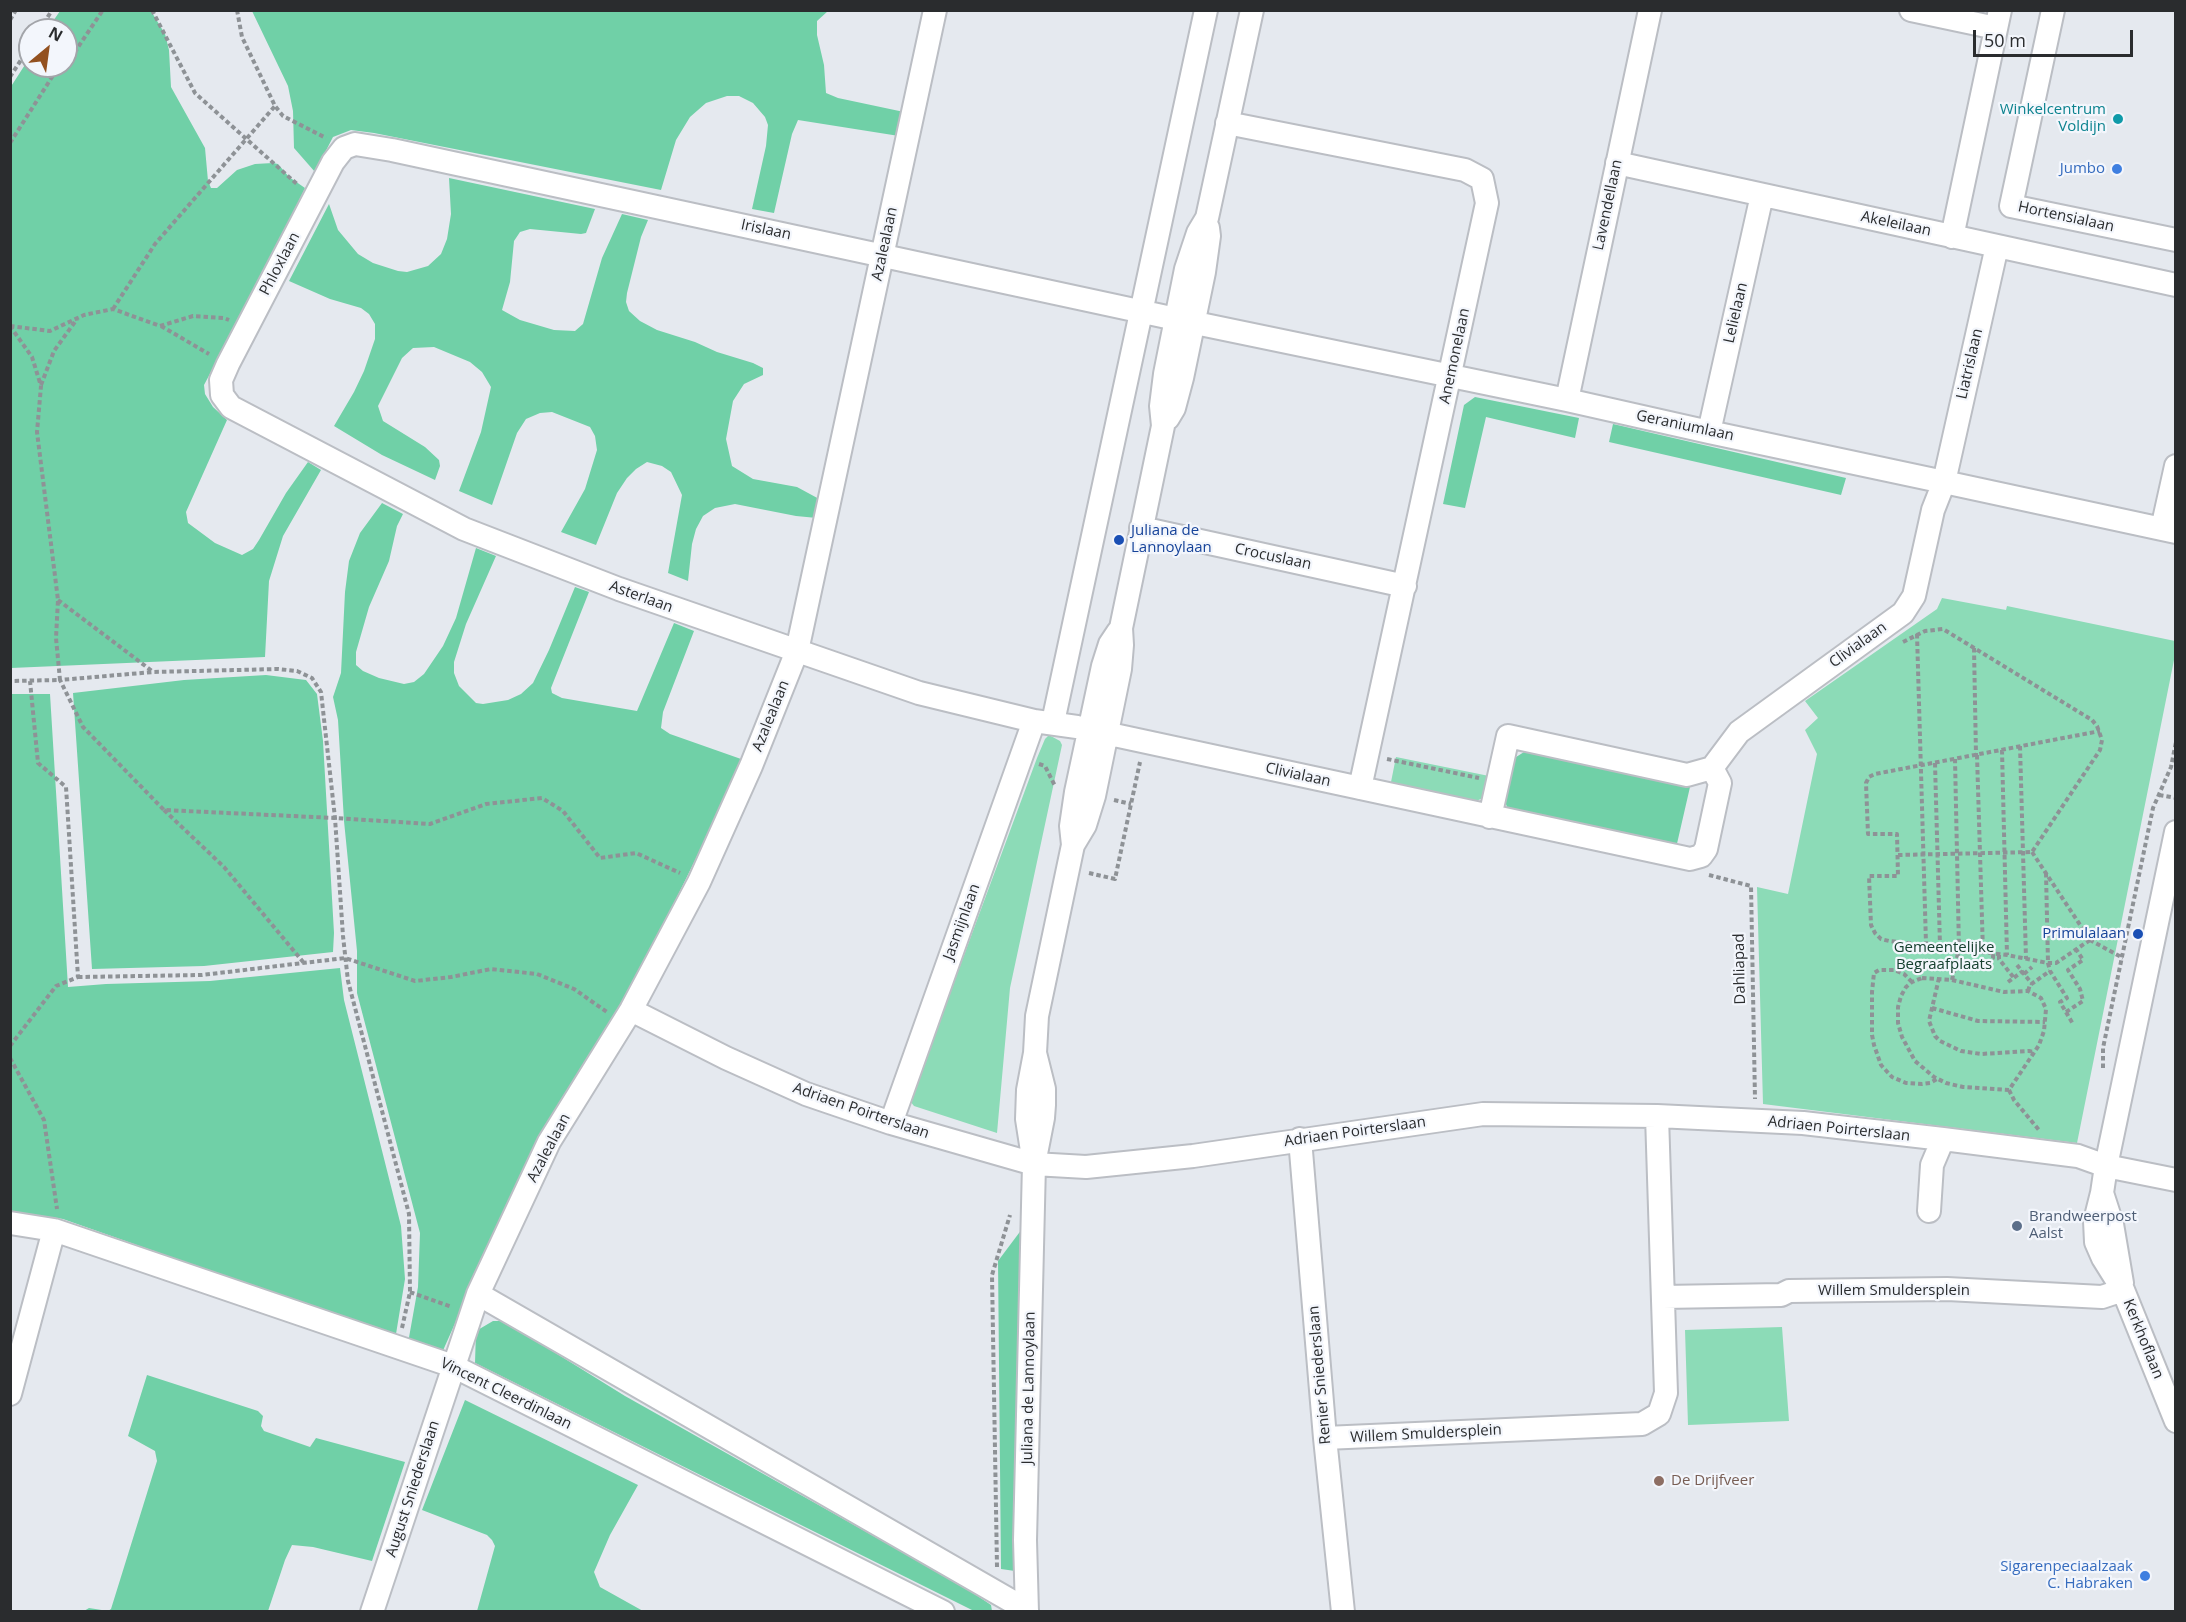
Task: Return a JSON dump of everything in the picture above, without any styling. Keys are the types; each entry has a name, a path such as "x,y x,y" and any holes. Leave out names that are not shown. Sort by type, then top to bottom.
{"street":[{"name":"Azalealaan","path":"453,1366 475,1304 549,1142 628,1015 699,882 751,766 797,651 935,10"},
{"path":"1043,721 1141,310 1206,10"},
{"name":"Juliana de Lannoylaan","path":"1027,1611 1025,1540 1034,1164 1044,1105 1044,1089 1035,1053 1037,1016 1073,845 1085,825 1094,796 1098,732 1120,669 1122,645 1120,628 1163,426 1161,406 1164,385 1185,320 1186,269 1198,233 1207,218 1252,10"},
{"name":"Lavendellaan","path":"1567,400 1650,10"},
{"path":"1911,10 1998,19 1952,237"},
{"name":"Hortensialaan","path":"2053,10 2011,206 2175,240"},
{"name":"Anemonelaan","path":"1227,123 1465,170 1482,179 1487,202 1360,788"},
{"name":"Irislaan","path":"349,146 392,150 1185,320"},
{"name":"Phloxlaan","path":"222,395 221,380 245,330 333,162 349,146"},
{"name":"Akeleilaan","path":"1617,163 2175,285"},
{"name":"Lelielaan","path":"1709,432 1762,195"},
{"name":"Liatrislaan","path":"1944,482 1997,246"},
{"name":"Geraniumlaan","path":"1185,320 2169,530"},
{"name":"Asterlaan","path":"222,395 231,407 464,529 620,589 919,693 1098,732"},
{"path":"2169,530 2175,465"},
{"name":"Clivialaan","path":"1712,768 1739,732 1903,613 1914,596 1933,510 1944,482"},
{"name":"Crocuslaan","path":"1141,528 1405,586"},
{"name":"Jasmijnlaan","path":"891,1123 1043,721"},
{"name":"Clivialaan","path":"1098,732 1690,859"},
{"path":"1490,817 1508,736 1687,775 1712,768 1720,783 1706,849 1701,856 1690,859"},
{"path":"2106,1166 2167,919 2175,832"},
{"name":"Adriaen Poirterslaan","path":"628,1015 806,1094 891,1123 1034,1164 1086,1167 1193,1156 1483,1114 1658,1116 1803,1123 1943,1139 2078,1156 2106,1166 2175,1180"},
{"name":"Willem Smuldersplein","path":"1325,1438 1642,1424 1659,1414 1666,1393 1658,1116"},
{"name":"Renier Sniederslaan","path":"1300,1139 1325,1438 1343,1611"},
{"path":"1929,1211 1932,1166 1943,1139"},
{"name":"Kerkhoflaan","path":"2106,1166 2102,1193 2112,1224 2123,1290 2175,1421"},
{"name":"Vincent Cleerdinlaan","path":"10,1224 54,1230 453,1366 944,1611"},
{"path":"10,1394 54,1230"},
{"name":"Willem Smuldersplein","path":"1664,1297 1781,1295 1789,1291 1947,1289 2102,1297 2123,1290"},
{"path":"475,1304 1027,1611"},
{"name":"August Sniederslaan","path":"372,1611 453,1366"}],"path":[{"path":"10,20 16,10"},
{"path":"78,48 103,10"},
{"path":"152,10 195,93 315,199"},
{"path":"237,10 242,37 275,106 283,116 349,146"},
{"path":"10,144 51,78"},
{"path":"113,309 155,244 275,106"},
{"path":"10,326 50,331 78,318 113,309 160,326 228,364"},
{"path":"160,326 193,316 224,318 245,330"},
{"path":"78,318 54,351 41,386 37,432 58,600 56,638 60,680 83,727 164,810 224,867 304,963"},
{"path":"10,326 32,357 41,386"},
{"path":"58,600 153,672"},
{"path":"1900,644 1917,634 1932,629 1943,629 2092,720 2100,731 2102,745 2096,757 2032,852"},
{"path":"1917,634 1926,944"},
{"path":"1974,648 1983,952"},
{"path":"10,681 60,680 153,672 279,669 297,670 312,678 321,692 335,818 348,981 409,1214 410,1292 396,1346"},
{"path":"30,681 38,763 66,788 78,977"},
{"path":"2090,940 2056,963 2048,963 2007,955 1881,939 1871,925 1869,876 1898,876 1897,834 1868,834 1866,783 1869,777 1875,774 2100,731"},
{"path":"1086,872 1115,879 1144,742"},
{"path":"2102,1074 2103,1048 2153,808 2171,767 2175,742"},
{"path":"2020,746 2026,959"},
{"path":"2002,750 2007,955"},
{"path":"1368,755 1498,782"},
{"path":"1952,980 1959,949 1954,759"},
{"path":"1935,763 1940,946"},
{"path":"2159,795 2175,798"},
{"path":"164,810 430,824 486,804 542,798 563,811 600,858 636,853 699,882"},
{"path":"1898,855 2032,852"},
{"path":"2032,852 2090,940 2123,958"},
{"name":"Dahliapad","path":"1690,859 1707,874 1751,886 1755,1121"},
{"path":"2046,873 2048,963 2050,972 2067,998 2060,1002 2073,1023"},
{"path":"2066,1012 2083,1001 2080,989 2068,970 2083,960 2076,949"},
{"path":"1986,969 1984,966 1993,958 1993,954"},
{"path":"1999,955 2014,978"},
{"path":"10,1046 56,986 78,977 202,975 345,958 415,981 491,969 537,974 574,989 605,1010 628,1015"},
{"path":"2017,964 2032,984"},
{"path":"2008,982 2032,967"},
{"path":"1911,982 1904,974 1894,970 1879,970 1874,973 1872,1035 1876,1054 1886,1072 1898,1080 1922,1084 1937,1079"},
{"path":"2028,992 2032,984 2050,972"},
{"path":"1922,978 1939,978 2004,992 2028,992 2041,998 2045,1004 2045,1022 2039,1045 2008,1090 1963,1087 1937,1079 1915,1061 1902,1037 1898,1023 1901,996 1911,982 1922,978"},
{"path":"1939,978 1929,1021 1930,1029 1940,1041 1953,1048 1981,1054 2034,1052"},
{"path":"1932,1008 1978,1021 2045,1022"},
{"path":"10,1058 44,1120 58,1212 54,1230"},
{"path":"2008,1090 2050,1144 2055,1154"},
{"path":"410,1292 475,1304"}],"green space":[{"path":"60,11 151,11 165,34 169,50 171,87 205,148 208,181 211,188 217,188 237,170 255,164 273,163 278,164 289,177 305,188 275,251 204,385 205,394 213,407 227,420 186,512 188,523 215,543 242,555 253,549 286,493 308,462 321,470 283,536 269,581 265,657 11,668 10,88 18,76 18,78 78,78 78,18 55,18"},
{"path":"252,11 828,11 817,21 826,93 838,98 904,112 899,136 798,120 792,134 774,213 752,209 766,146 768,125 765,117 753,103 739,96 727,96 706,103 690,117 676,140 661,190 351,130 333,137 315,172 294,148 293,111 288,86"},
{"path":"449,178 595,209 586,233 530,229 520,232 514,241 510,282 502,310 520,320 554,330 575,331 583,324 602,258 622,214 648,220 641,237 627,293 626,302 629,311 640,321 657,330 763,368 763,375 744,384 733,401 726,439 732,466 753,479 797,487 821,500 817,518 735,504 715,508 703,516 696,529 688,581 668,573 682,495 671,472 662,466 647,462 627,478 617,493 596,545 561,532 585,489 597,450 595,436 590,427 552,412 540,413 526,419 517,433 492,505 459,491 481,432 491,387 482,372 470,362 434,347 413,348 402,358 378,406 383,421 425,447 439,460 440,466 435,480 382,455 334,426 364,371 375,339 375,324 369,314 361,308 330,299 289,281 329,204 338,230 358,254 373,263 398,271 407,272 428,266 441,254 447,239 451,214"},
{"path":"1475,397 1579,418 1575,438 1486,417 1465,508 1443,504 1464,405"},
{"path":"1613,424 1846,478 1841,495 1609,442"},
{"path":"382,503 403,514 397,526 389,561 369,607 356,652 356,665 363,671 379,678 404,684 414,682 424,674 443,646 456,618 476,548 496,556 466,624 454,662 454,673 459,686 476,703 508,700 521,694 533,683 575,587 589,592 551,688 552,693 562,698 637,711 674,623 694,631 663,712 661,728 670,734 741,759 702,846 638,977 500,1222 441,1355 408,1343 418,1287 420,1233 357,993 357,951 344,821 338,720 333,697 341,673 349,561 360,533"},
{"name":"Gemeentelijke Begraafplaats","path":"1942,598 2006,610 2007,606 2175,641 2175,655 2077,1143 1763,1104 1757,887 1788,894 1817,754 1805,730 1818,718 1805,701 1937,609"},
{"path":"266,675 306,680 317,694 323,741 334,933 333,952 204,966 92,969 73,693 184,680"},
{"path":"11,694 50,694 68,987 210,981 340,968 344,1000 401,1226 405,1279 396,1334 392,1340 273,1293 63,1219 11,1211"},
{"path":"1049,735 1060,741 1062,745 1010,988 997,1133 914,1106 910,1101 1037,758"},
{"path":"1532,751 1690,787 1676,848 1512,811 1507,807 1504,798 1513,759 1524,752"},
{"path":"1396,757 1489,776 1483,798 1474,802 1390,787"},
{"path":"1025,1225 1015,1571 1001,1569 998,1261"},
{"path":"493,1321 504,1321 625,1396 966,1588 991,1605 992,1611 974,1611 475,1363 476,1331"},
{"path":"1782,1327 1789,1421 1688,1425 1685,1330"},
{"path":"147,1375 258,1411 263,1416 261,1426 264,1431 310,1447 316,1438 405,1462 372,1561 313,1547 292,1545 268,1611 108,1611 111,1609 157,1461 155,1451 128,1436"},
{"path":"465,1400 638,1485 610,1535 594,1572 600,1587 643,1611 477,1611 495,1546 492,1540 487,1535 422,1510"},
{"path":"89,1608 108,1611 84,1611"}],"place":[{"name":"Winkelcentrum Voldijn","path":"2118,119"},
{"name":"Jumbo","path":"2117,169"},
{"name":"Juliana de Lannoylaan","path":"1119,540"},
{"name":"Primulalaan","path":"2138,934"},
{"name":"Brandweerpost Aalst","path":"2017,1226"},
{"name":"De Drijfveer","path":"1659,1481"},
{"name":"Sigarenpeciaalzaak C. Habraken","path":"2145,1576"}]}
